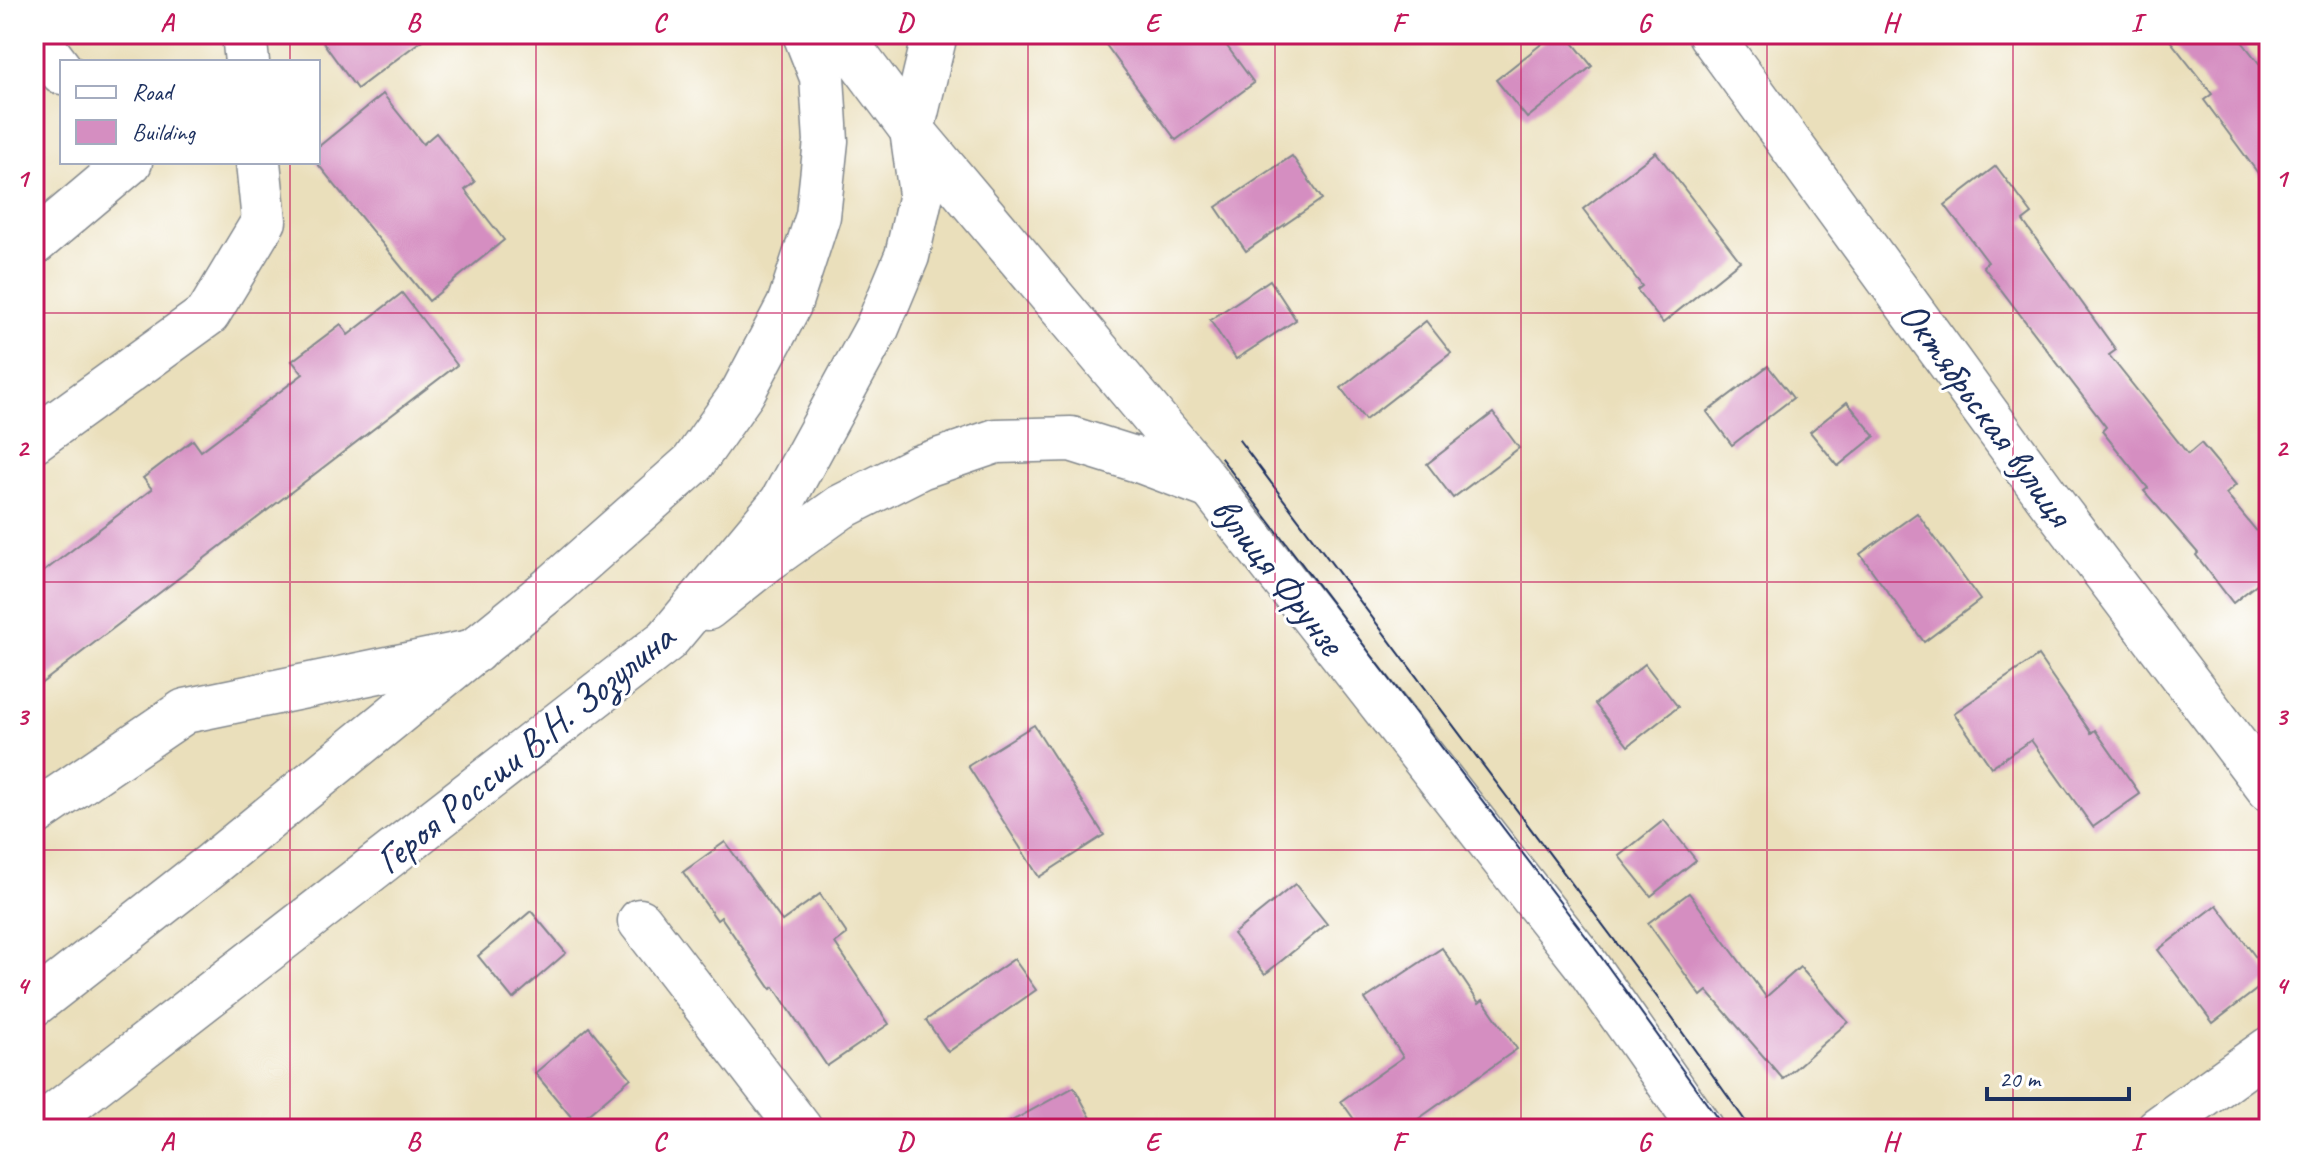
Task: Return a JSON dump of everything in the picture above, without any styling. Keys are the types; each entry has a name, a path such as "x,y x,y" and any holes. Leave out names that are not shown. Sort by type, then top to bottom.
{"street":[{"path":"244,34 247,60"},
{"path":"34,1004 475,651 693,463 743,392 789,305 818,216 826,141 823,90 822,77 805,34"},
{"name":"вулиця Фрунзе","path":"840,34 912,130 1210,488 1587,966 1701,1129"},
{"path":"912,130 935,34"},
{"name":"Октябрьская вулиця","path":"1710,34 2049,499 2269,789"},
{"path":"34,35 60,69"},
{"name":"Героя России В.Н. Зозулина","path":"37,1129 667,640 782,502 877,328 907,256 921,194 912,130"},
{"path":"34,243 128,164"},
{"path":"34,440 208,314 264,221 258,164"},
{"path":"667,640 767,560 841,507 920,467 996,441 1071,439 1138,460 1210,488"},
{"path":"34,814 185,711 475,651"},
{"path":"640,921 800,1129"},
{"path":"2158,1129 2269,1049"}],"building":[{"path":"317,34 430,34 357,89"},
{"path":"1098,34 1218,34 1254,83 1176,140"},
{"path":"1554,34 1566,34 1592,66 1527,118 1496,80"},
{"path":"2165,34 2236,34 2269,76 2269,188 2204,100 2212,94"},
{"path":"383,94 423,144 436,133 475,182 465,190 504,240 429,301 318,164 320,145"},
{"path":"1656,152 1740,261 1663,323 1637,290 1642,286 1583,209"},
{"path":"1292,156 1322,199 1246,251 1216,207"},
{"path":"1996,166 2032,214 2023,221 2116,350 2109,355 2188,454 2201,443 2236,485 2226,494 2269,546 2269,574 2233,603 2196,555 2198,553 2144,491 2148,488 2102,431 2106,427 1983,266 1988,262 1945,205"},
{"path":"1270,280 1296,320 1236,359 1210,320"},
{"path":"402,293 457,365 34,689 34,579 152,489 143,478 193,440 201,451 303,374 292,361 341,324 348,335"},
{"path":"1426,321 1451,353 1365,420 1341,388"},
{"path":"1768,366 1793,398 1732,445 1707,412"},
{"path":"1847,402 1875,436 1838,466 1810,432"},
{"path":"1493,413 1519,448 1453,498 1427,464"},
{"path":"1917,513 1980,600 1924,642 1860,554"},
{"path":"2038,656 2091,733 2095,730 2140,794 2093,827 2031,740 1991,767 1954,713"},
{"path":"1645,664 1678,707 1628,746 1595,704"},
{"path":"1034,725 1104,835 1039,877 968,766"},
{"path":"1664,820 1696,860 1651,896 1619,856"},
{"path":"725,842 782,921 820,894 847,934 835,943 889,1024 827,1066 774,987 771,989 721,917 717,920 683,872"},
{"path":"1295,884 1327,924 1265,974 1233,934"},
{"path":"1689,893 1766,997 1800,967 1848,1022 1783,1079 1707,991 1701,996 1648,923"},
{"path":"2217,905 2269,975 2269,980 2213,1023 2158,950"},
{"path":"531,911 566,953 513,999 478,956"},
{"path":"1442,948 1479,1003 1483,1000 1517,1049 1404,1129 1361,1129 1341,1101 1403,1057 1365,999"},
{"path":"1014,959 1036,990 948,1052 926,1020"},
{"path":"589,1027 631,1078 577,1124 535,1073"},
{"path":"1074,1087 1097,1129 997,1129"}],"tram line":[{"path":"1239,440 1660,1001 1751,1129"},
{"path":"1221,458 1591,943 1725,1129"}]}
